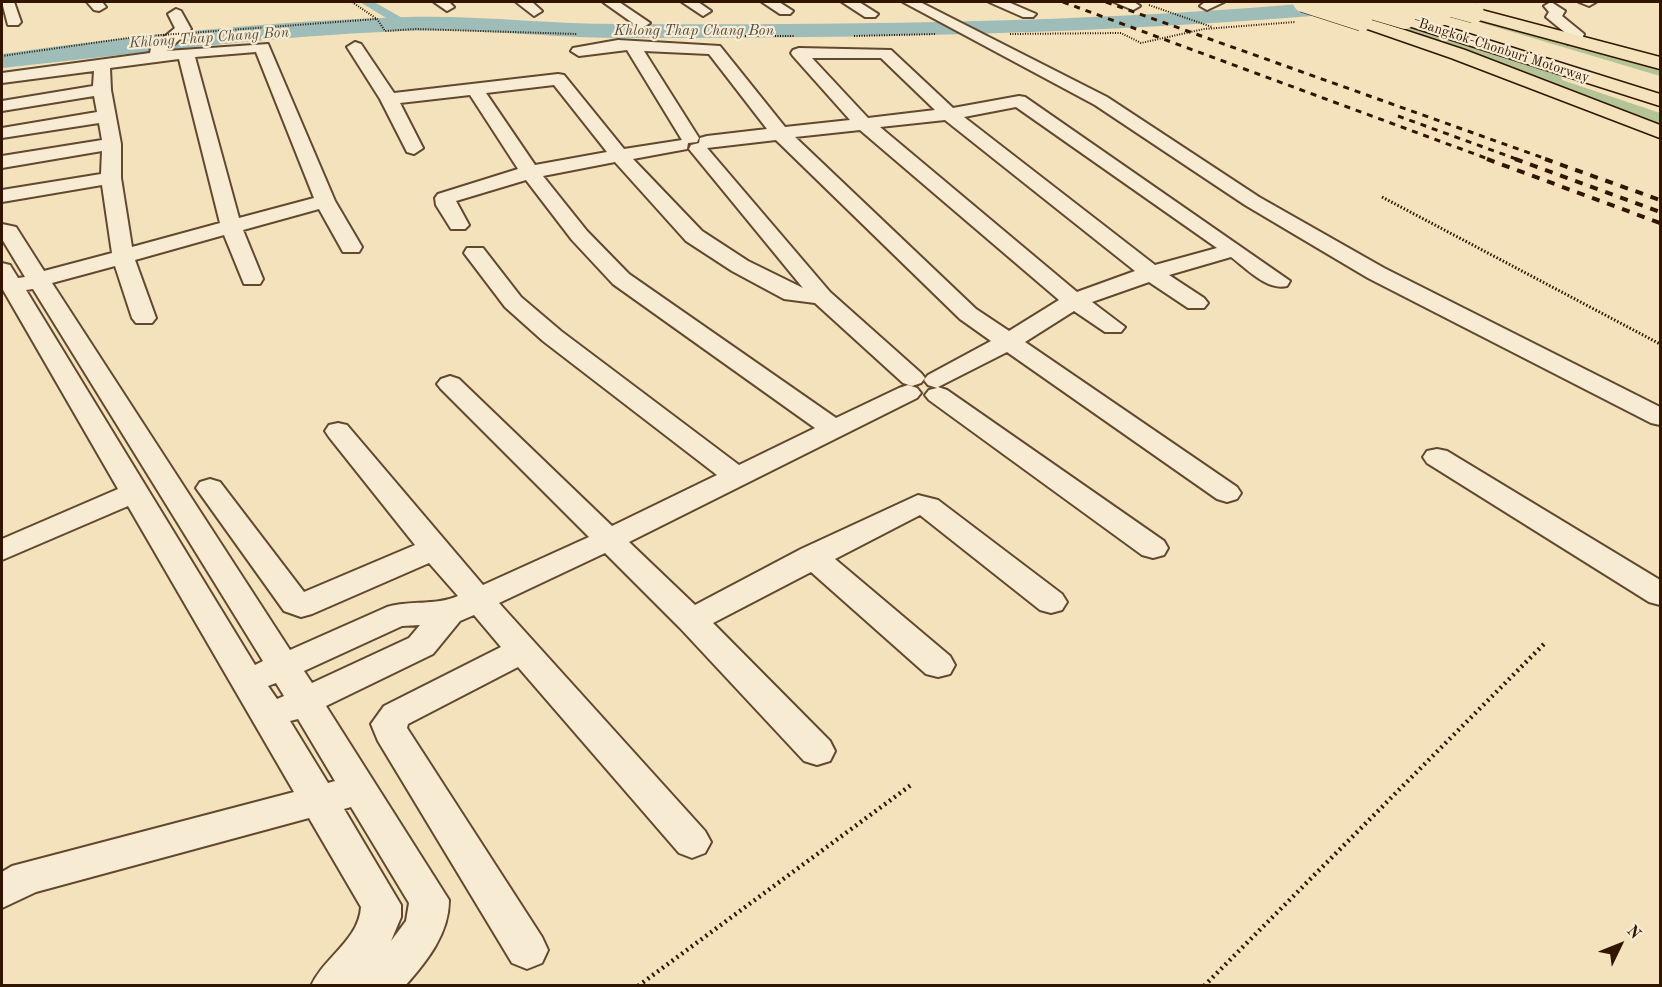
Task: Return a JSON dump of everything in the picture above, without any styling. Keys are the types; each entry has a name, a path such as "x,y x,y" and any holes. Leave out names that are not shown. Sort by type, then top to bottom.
{"main road":[{"path":"1303,2 1458,54 1660,132"},
{"name":"Bangkok-Chonburi Motorway","path":"1347,2 1660,100"},
{"name":"Bangkok-Chonburi Motorway","path":"1391,2 1437,9 1660,83"},
{"path":"1437,9 1474,13 1660,63"}],"street":[{"path":"2,2 8,2 13,22"},
{"path":"610,2 642,23"},
{"path":"689,2 704,11"},
{"path":"769,2 785,11"},
{"path":"849,2 870,14"},
{"path":"910,2 1008,44 1084,87 1101,101 1251,191 1376,273 1660,402"},
{"path":"996,2 1028,14"},
{"path":"1551,6 1557,11 1554,17 1576,34 1575,41"},
{"path":"162,45 183,29 176,14"},
{"path":"2,74 162,45 276,40"},
{"path":"632,45 694,144 822,297 924,387 1153,548"},
{"path":"579,51 632,45 714,50 779,132 968,314 1227,493"},
{"path":"355,47 389,99 414,148"},
{"path":"2,78 186,53 264,48 325,201 351,247"},
{"path":"1113,327 1074,301 862,122 799,53 885,52 949,114 1151,273 1196,303"},
{"path":"186,53 231,226 252,279"},
{"path":"102,63 102,90 111,144 111,178 123,256 144,318"},
{"path":"389,99 558,79 619,155 694,236 740,267 792,294 822,297"},
{"path":"474,88 530,172 597,258 621,279 835,430"},
{"path":"2,106 102,90"},
{"path":"458,225 446,205 446,198 530,172 619,155 779,132 949,114 1014,101 1023,103 1279,281"},
{"path":"2,134 106,116"},
{"path":"2,162 111,144"},
{"path":"2,196 111,178"},
{"path":"17,279 123,256 325,201"},
{"path":"2,230 8,232 17,279 140,499 317,801 381,905 382,919 378,930 332,986"},
{"path":"248,683 398,615 463,605 610,539 736,476 924,387 1008,342 1074,301 1151,273 1233,250"},
{"path":"475,253 513,302 552,336 736,476"},
{"path":"17,279 176,493 282,667 429,900 430,912 427,927 378,986"},
{"path":"1512,334 1660,417"},
{"path":"450,384 610,539 817,751"},
{"path":"338,431 434,549 463,605 523,650 692,842"},
{"path":"1437,457 1660,594"},
{"path":"210,488 295,603 301,606 434,549"},
{"path":"2,550 140,499 176,493"},
{"path":"691,620 812,556 918,504 928,507 1051,602"},
{"path":"812,556 938,665"},
{"path":"268,718 421,646 463,605"},
{"path":"523,650 396,715 388,724 390,731 527,950"},
{"path":"2,891 26,878 361,789"}],"path":[{"path":"352,2 377,19 385,31 416,29 583,34"},
{"path":"1131,3 1215,28"},
{"path":"848,36 944,16"},
{"path":"2,56 135,37 377,19"},
{"path":"1008,44 1120,33 1141,43 1204,28"},
{"path":"718,36 805,36"},
{"path":"1382,198 1660,344"},
{"path":"1204,986 1545,643"},
{"path":"638,986 911,785"}],"green space":[{"path":"1458,13 1660,69 1660,76 1452,14"},
{"path":"1385,20 1561,76 1562,80 1660,113 1660,128 1491,62 1375,21"}],"waterway":[{"path":"366,2 406,24"},
{"name":"Khlong Thap Chang Bon","path":"2,61 201,38 402,24 428,23 614,31 893,30 1172,20 1357,5"}],"railway":[{"path":"1063,2 1491,160"},
{"path":"1106,2 1549,160"},
{"path":"1398,116 1519,160"},
{"path":"1487,159 1660,223"},
{"path":"1515,159 1660,212"},
{"path":"1545,159 1660,200"}]}
